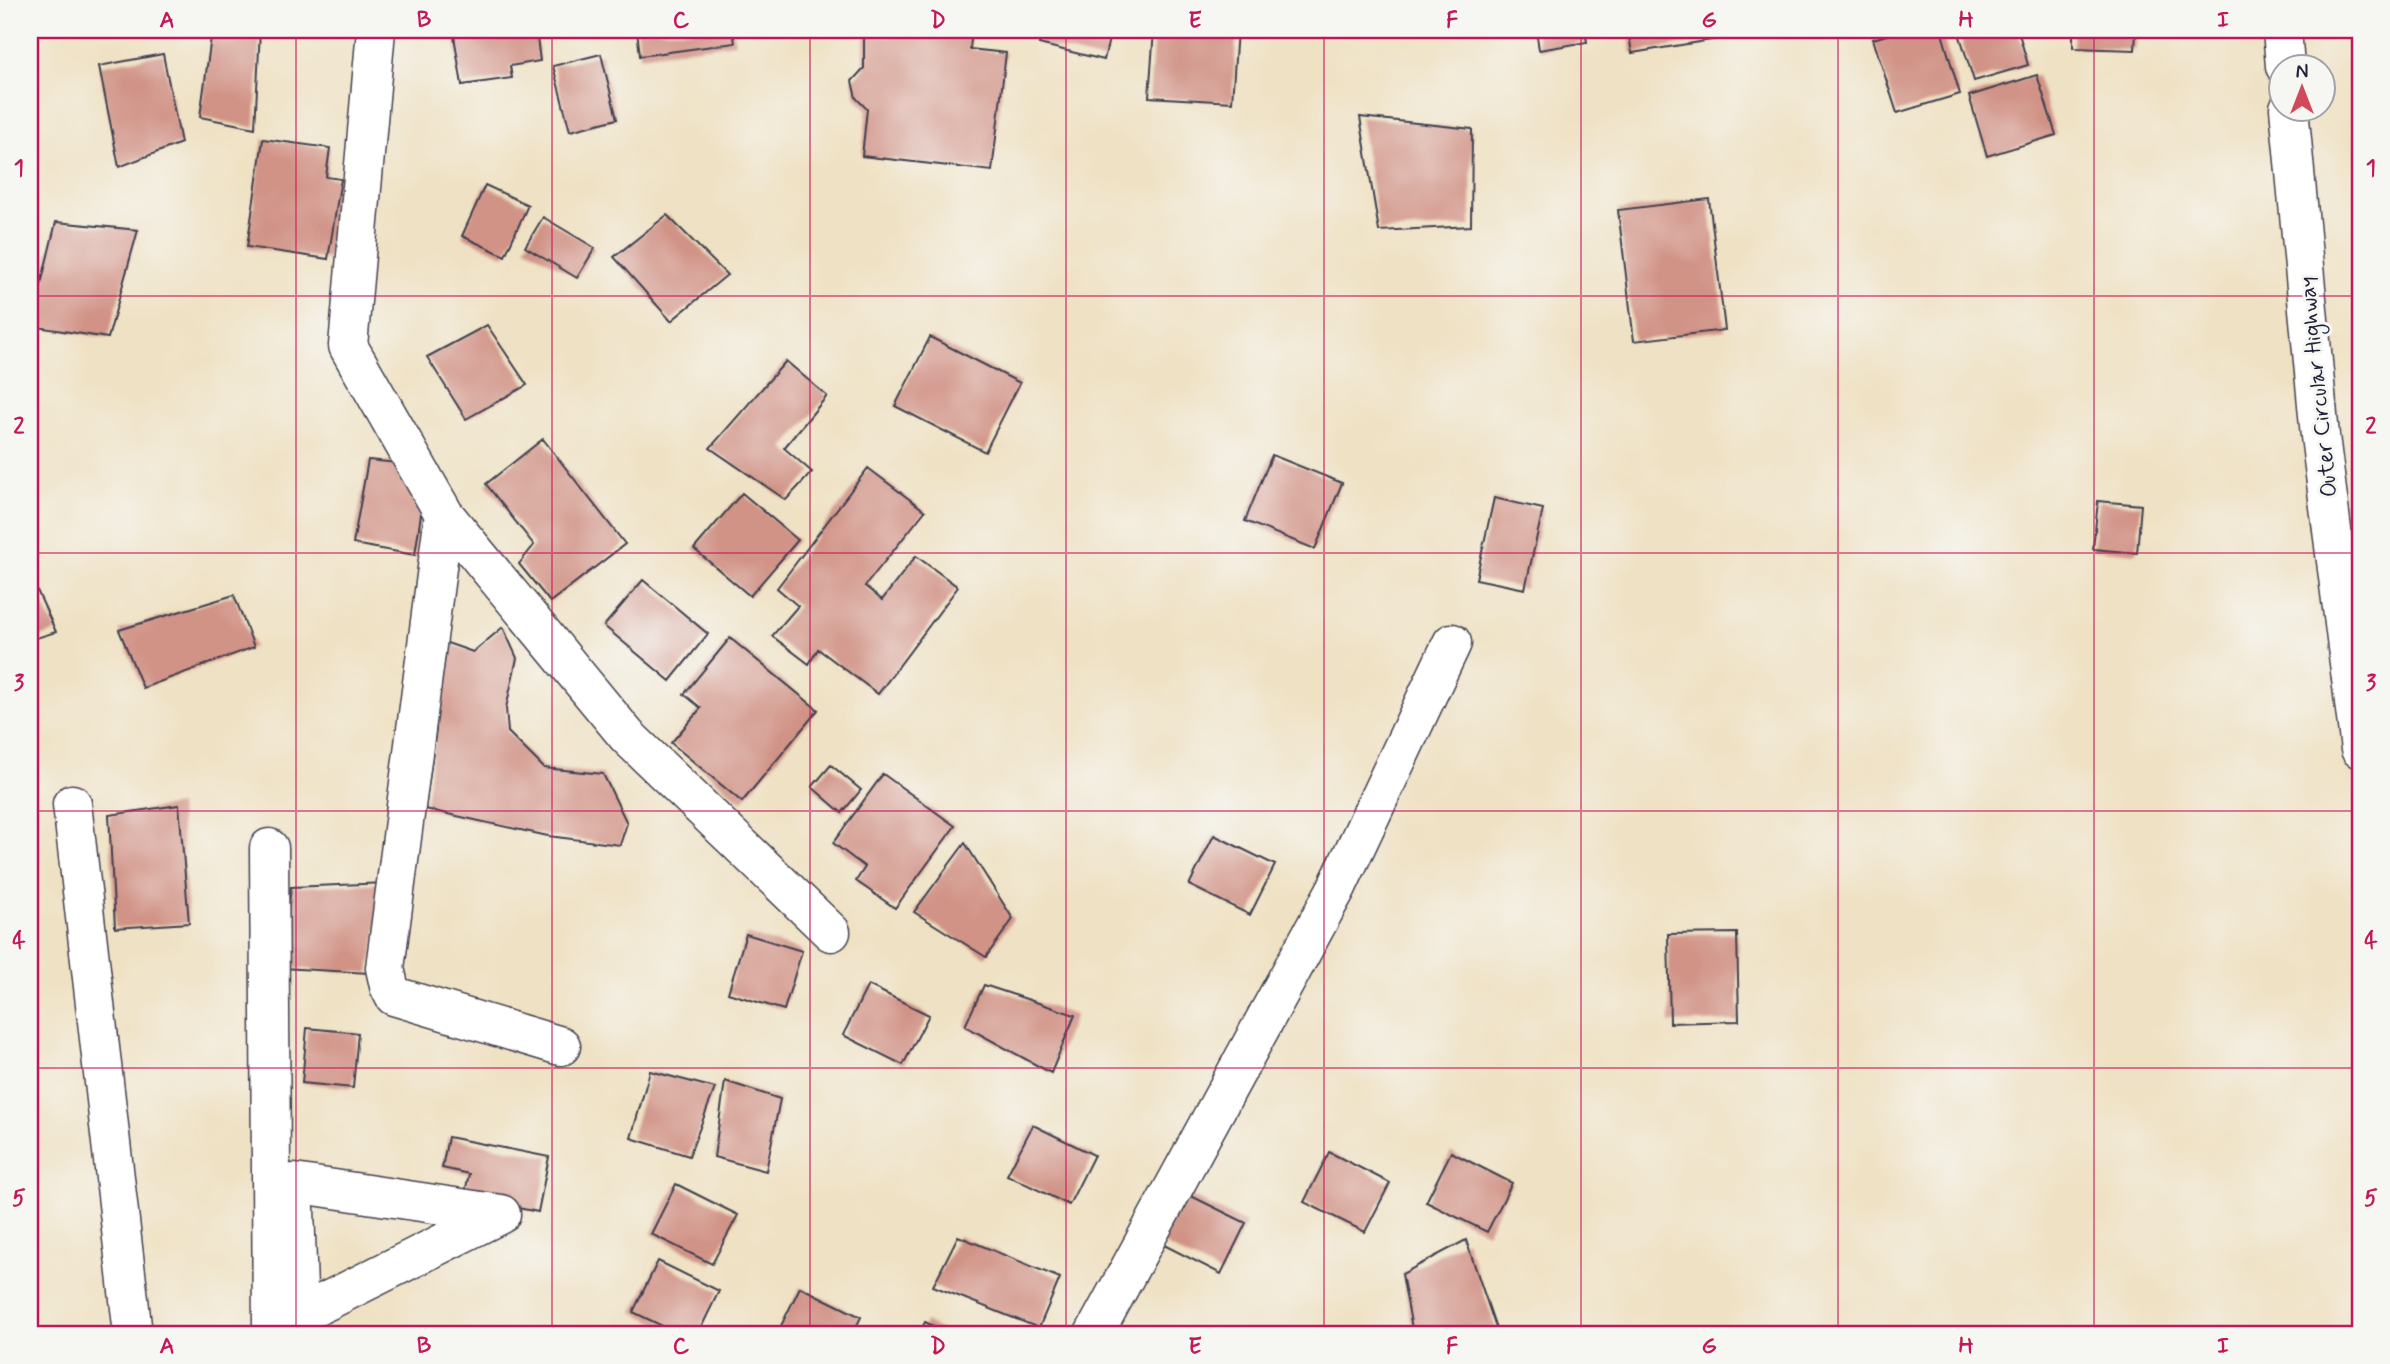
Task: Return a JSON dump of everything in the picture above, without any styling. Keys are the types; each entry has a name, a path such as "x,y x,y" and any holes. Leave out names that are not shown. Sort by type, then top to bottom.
{"main road":[{"path":"376,30 348,346 444,514 627,736 831,932"},
{"path":"2282,30 2284,52"},
{"name":"Outer Circular Highway","path":"2290,122 2320,436 2360,748"},
{"path":"444,514 385,968 394,996 561,1046"},
{"path":"1094,1334 1336,889 1452,643"},
{"path":"72,804 133,1334"},
{"path":"269,848 285,1328"},
{"path":"294,1183 501,1214 358,1285 285,1328 294,1183"}],"building":[{"path":"212,30 260,30 255,128 200,117"},
{"path":"453,30 536,30 540,61 510,66 512,78 462,85"},
{"path":"637,30 733,30 735,43 640,56"},
{"path":"897,30 972,30 970,49 1006,53 992,171 862,156 867,109 856,98 852,81 864,68 864,36 889,36"},
{"path":"1043,30 1111,30 1104,60 1039,44"},
{"path":"1154,30 1237,30 1232,102 1149,97"},
{"path":"1536,30 1585,30 1587,42 1539,50"},
{"path":"1628,30 1723,30 1724,38 1632,53"},
{"path":"1904,30 1941,30 1960,94 1897,113 1873,39"},
{"path":"1958,30 2018,30 2028,65 1974,81"},
{"path":"2073,30 2136,30 2135,50 2073,48"},
{"path":"163,54 181,143 119,167 99,66"},
{"path":"601,54 617,119 570,131 553,66"},
{"path":"2037,75 2056,135 1987,156 1969,96"},
{"path":"1360,117 1472,129 1471,226 1379,231"},
{"path":"263,139 330,148 326,177 341,179 328,259 247,247"},
{"path":"485,185 528,205 505,256 462,236"},
{"path":"1709,199 1725,330 1634,341 1618,210"},
{"path":"667,215 727,275 671,321 614,257"},
{"path":"543,217 595,248 577,278 525,247"},
{"path":"56,222 138,230 108,338 31,326"},
{"path":"487,325 527,385 466,419 427,357"},
{"path":"930,337 1020,383 985,452 895,406"},
{"path":"786,361 827,396 784,448 812,472 786,500 710,448"},
{"path":"543,439 625,544 550,602 519,564 534,545 486,484"},
{"path":"1272,455 1342,483 1315,549 1245,521"},
{"path":"368,460 428,466 415,555 353,544"},
{"path":"868,468 925,511 865,586 882,600 916,556 958,587 878,694 818,649 809,664 772,636 798,606 777,588"},
{"path":"742,493 798,540 750,596 694,549"},
{"path":"1494,498 1543,509 1525,589 1476,579"},
{"path":"2098,501 2141,505 2137,553 2093,549"},
{"path":"30,575 56,632 30,640"},
{"path":"643,580 708,634 670,681 604,626"},
{"path":"234,595 254,647 143,688 119,630"},
{"path":"503,627 517,658 506,708 508,732 544,768 603,774 627,823 620,845 548,836 425,809 436,728 432,702 439,640 473,652"},
{"path":"730,638 818,710 742,802 671,743 701,708 684,694"},
{"path":"831,765 861,790 842,813 812,787"},
{"path":"883,774 955,826 895,908 856,881 865,867 833,843"},
{"path":"179,805 189,923 115,928 109,815"},
{"path":"1214,835 1275,865 1250,915 1189,885"},
{"path":"965,843 1013,919 986,957 914,912"},
{"path":"386,883 369,973 282,968 291,887"},
{"path":"1737,933 1739,1021 1670,1023 1668,934"},
{"path":"746,934 802,951 784,1010 728,993"},
{"path":"868,985 929,1015 903,1065 843,1035"},
{"path":"984,985 1075,1015 1051,1073 965,1026"},
{"path":"307,1028 358,1033 353,1088 302,1083"},
{"path":"650,1071 715,1088 689,1156 631,1138"},
{"path":"725,1081 780,1099 766,1171 714,1157"},
{"path":"1033,1125 1094,1155 1069,1205 1007,1175"},
{"path":"448,1137 549,1157 538,1212 464,1197 469,1174 442,1168"},
{"path":"1329,1152 1390,1183 1365,1232 1304,1202"},
{"path":"1451,1152 1512,1183 1487,1232 1426,1202"},
{"path":"676,1184 738,1215 712,1264 651,1234"},
{"path":"1185,1193 1246,1223 1221,1274 1160,1243"},
{"path":"958,1236 1060,1278 1039,1328 933,1286"},
{"path":"1466,1240 1498,1334 1413,1334 1402,1274"},
{"path":"658,1261 719,1291 698,1334 679,1334 633,1312"},
{"path":"800,1287 861,1317 853,1334 777,1334"},
{"path":"925,1322 950,1334 919,1334"}]}
